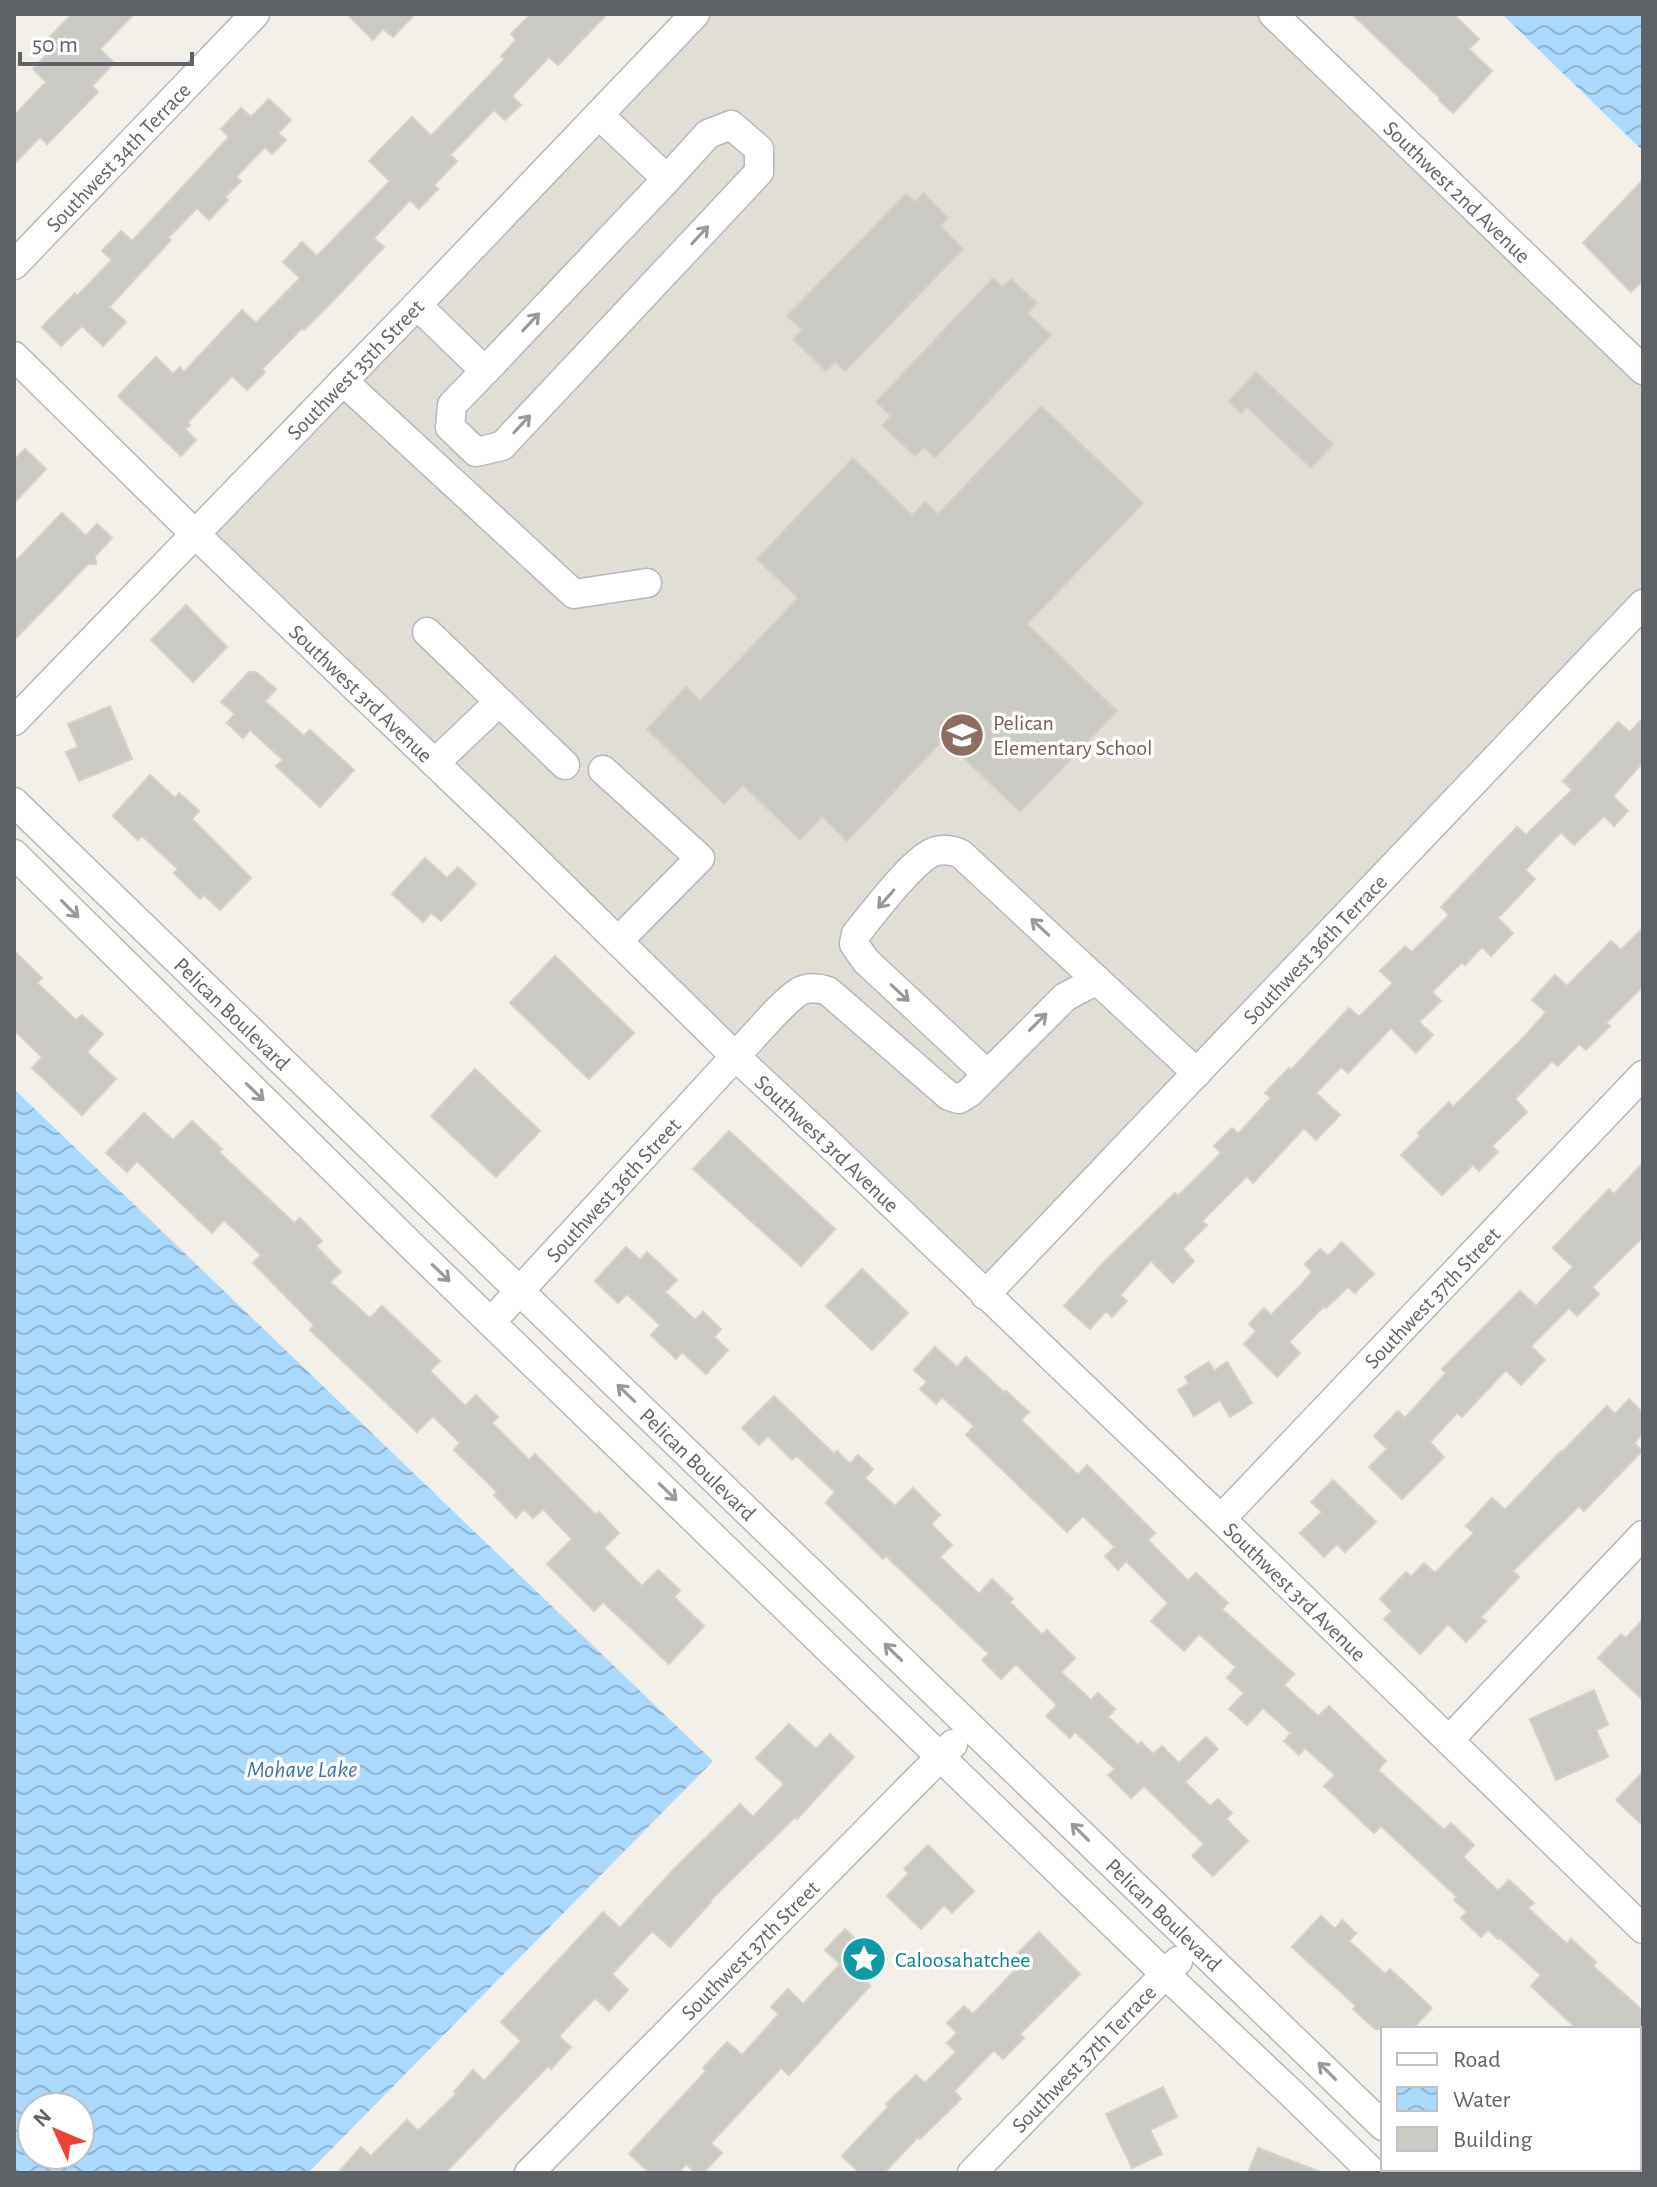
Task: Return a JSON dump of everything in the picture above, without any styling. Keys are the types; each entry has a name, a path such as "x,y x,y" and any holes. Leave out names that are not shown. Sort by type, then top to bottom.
{"street":[{"name":"Southwest 34th Terrace","path":"14,265 255,14"},
{"name":"Southwest 35th Street","path":"14,721 695,14"},
{"name":"Southwest 2nd Avenue","path":"1273,14 1643,370"},
{"path":"599,115 667,179"},
{"path":"731,125 759,149 759,172 738,195 502,446 476,452 450,427 452,405 485,371 708,134 731,125"},
{"path":"417,305 485,371"},
{"name":"Southwest 3rd Avenue","path":"14,356 736,1057 1221,1519 1643,1929"},
{"path":"343,381 574,594 647,583"},
{"name":"Southwest 36th Terrace","path":"985,1295 1643,604"},
{"path":"427,632 565,765"},
{"path":"435,763 499,702"},
{"path":"603,770 700,858 618,941"},
{"name":"Pelican Boulevard","path":"14,802 1381,2124"},
{"path":"1097,980 1065,997 987,1074 866,961 854,944 856,934 916,864 934,852 951,850 961,854 1097,980 1197,1073"},
{"name":"Pelican Boulevard","path":"14,854 491,1322 1373,2173"},
{"name":"Southwest 36th Street","path":"491,1322 775,1013 806,988 828,991 949,1096 959,1099 987,1074"},
{"name":"Southwest 37th Street","path":"1221,1519 1643,1075"},
{"path":"1449,1740 1643,1535"},
{"name":"Southwest 37th Street","path":"529,2173 970,1727"},
{"name":"Southwest 37th Terrace","path":"972,2173 1194,1944"}],"shaded area":[{"name":"Pelican Elementary School","path":"694,14 1272,14 1643,373 1643,604 985,1295 195,534"}],"water":[{"path":"1502,14 1643,14 1643,151"},
{"name":"Mohave Lake","path":"14,1089 713,1761 308,2173 14,2173"}],"building":[{"path":"72,14 134,14 100,49 114,63 92,86 98,92 47,144 40,137 14,164 14,116 46,82 33,69 51,50 44,43"},
{"path":"347,14 415,14 393,37 383,29 373,40"},
{"path":"531,14 607,14 558,65 549,57 512,96 521,105 505,120 494,110 450,155 457,161 434,185 438,189 419,209 410,200 374,238 384,247 262,369 265,372 247,390 232,376 187,423 190,425 185,429 196,440 181,456 118,396 156,357 173,374 180,367 184,372 242,310 256,323 300,278 283,262 302,242 317,256 390,181 369,161 412,117 431,136 505,59 501,56 516,40 511,34"},
{"path":"1352,14 1453,14 1479,39 1469,49 1492,71 1453,113"},
{"path":"269,99 291,120 278,133 286,140 272,154 265,147 236,177 241,181 209,220 197,208 168,238 171,240 109,307 126,322 103,346 82,326 61,346 42,327 112,260 102,251 121,231 132,241 229,137 221,129 241,108 251,117"},
{"path":"1643,180 1643,280 1631,292 1583,243"},
{"path":"923,193 948,218 940,226 963,249 845,371 835,362 826,371 793,339 802,330 787,316 906,194 915,202"},
{"path":"993,278 1003,287 1011,279 1037,303 1027,313 1051,335 935,458 924,447 915,456 882,425 891,416 876,402"},
{"path":"1256,372 1333,444 1311,468 1247,407 1241,413 1229,401"},
{"path":"1041,406 1143,503 1027,624 1117,711 1020,812 944,739 847,841 822,816 800,840 743,785 724,804 647,729 686,687 700,701 798,598 757,559 853,458 912,515 925,502 938,514"},
{"path":"25,449 46,469 14,503 14,460"},
{"path":"62,513 86,536 97,524 112,538 95,556 96,564 88,564 14,640 14,563"},
{"path":"186,605 227,647 193,682 151,640"},
{"path":"249,672 256,672 276,689 265,701 304,736 310,730 354,770 320,807 276,766 283,760 250,730 243,738 227,723 235,714 221,702"},
{"path":"110,706 132,759 79,781 66,752 78,747 68,724"},
{"path":"1643,718 1643,762 1613,796 1628,811 1614,826 1604,816 1574,845 1561,832 1525,870 1535,879 1498,918 1513,933 1491,956 1482,947 1432,992 1441,1001 1419,1022 1433,1035 1416,1053 1391,1028 1348,1073 1341,1067 1316,1093 1340,1115 1316,1140 1304,1128 1253,1183 1247,1176 1202,1221 1207,1225 1183,1249 1194,1261 1173,1283 1151,1261 1120,1295 1127,1301 1112,1317 1106,1311 1090,1329 1064,1306 1106,1260 1221,1153 1214,1146 1232,1128 1238,1134 1271,1098 1265,1093 1349,1008 1359,1017 1393,983 1380,971 1405,946 1412,952 1449,915 1441,907 1517,827 1526,835 1572,790 1563,781 1618,722 1630,732"},
{"path":"150,775 175,798 179,793 199,811 192,819 251,878 220,910 204,895 200,899 174,873 178,869 142,836 138,840 113,816"},
{"path":"425,858 447,878 458,867 476,884 441,921 431,913 423,922 392,894"},
{"path":"1643,928 1643,986 1606,1023 1610,1026 1586,1050 1579,1044 1558,1066 1552,1061 1515,1099 1527,1112 1492,1146 1498,1152 1479,1171 1473,1165 1442,1195 1401,1155 1449,1102 1453,1107 1546,1012 1532,1000 1555,975 1567,986 1611,941 1621,950"},
{"path":"14,951 42,978 37,983 76,1020 82,1015 103,1034 87,1052 116,1079 82,1115 32,1068 42,1057 14,1030"},
{"path":"555,956 634,1033 589,1079 510,1003"},
{"path":"475,1069 540,1131 496,1177 431,1116"},
{"path":"144,1113 173,1140 192,1121 222,1149 219,1152 294,1223 300,1218 322,1241 316,1246 341,1272 330,1282 370,1318 382,1306 440,1361 430,1371 465,1406 476,1395 498,1417 492,1423 529,1460 535,1454 596,1515 599,1512 619,1533 604,1548 642,1586 658,1570 680,1590 674,1597 704,1626 669,1664 603,1602 594,1611 547,1564 572,1539 543,1509 533,1518 524,1509 516,1518 494,1495 497,1492 454,1450 460,1443 433,1416 417,1432 310,1330 314,1325 253,1263 261,1255 224,1220 212,1233 137,1161 127,1172 106,1153"},
{"path":"729,1131 835,1229 801,1266 693,1169"},
{"path":"1643,1163 1643,1237 1592,1287 1599,1294 1577,1316 1569,1308 1531,1346 1545,1360 1521,1385 1506,1370 1462,1417 1457,1413 1430,1442 1444,1457 1402,1499 1369,1467 1387,1449 1374,1436 1398,1411 1405,1418 1446,1373 1442,1369 1520,1291 1536,1306 1573,1267 1553,1248 1609,1189 1614,1194"},
{"path":"1342,1242 1374,1274 1355,1293 1348,1287 1326,1308 1324,1306 1289,1342 1300,1353 1277,1377 1244,1344 1256,1331 1249,1324 1264,1308 1271,1315 1302,1284 1312,1272 1305,1264 1320,1249 1328,1256"},
{"path":"626,1247 640,1260 647,1252 677,1280 665,1292 695,1320 703,1312 721,1329 714,1337 728,1350 706,1374 682,1352 676,1359 651,1335 660,1325 627,1294 618,1303 595,1281"},
{"path":"862,1269 908,1313 872,1350 826,1306"},
{"path":"935,1347 957,1367 966,1357 1006,1391 1029,1412 1021,1420 1078,1475 1087,1465 1155,1533 1148,1540 1188,1581 1196,1573 1228,1603 1222,1609 1294,1674 1284,1685 1318,1716 1329,1706 1386,1761 1378,1770 1444,1830 1451,1823 1474,1845 1463,1857 1498,1891 1509,1880 1534,1903 1528,1908 1567,1944 1571,1939 1596,1962 1593,1966 1643,2011 1643,2029 1575,2027 1531,1986 1541,1975 1488,1930 1481,1937 1461,1918 1467,1912 1454,1900 1457,1897 1381,1826 1374,1833 1324,1786 1335,1775 1305,1748 1299,1755 1284,1741 1291,1733 1263,1708 1247,1725 1229,1709 1244,1693 1227,1678 1236,1667 1199,1634 1184,1651 1151,1621 1168,1603 1126,1561 1118,1570 1105,1556 1115,1547 1083,1516 1067,1532 966,1435 974,1426 942,1397 936,1404 920,1389 927,1382 914,1370"},
{"path":"1209,1362 1214,1371 1227,1362 1252,1403 1230,1417 1220,1400 1194,1416 1178,1390 1189,1383 1185,1377"},
{"path":"774,1396 834,1454 837,1451 850,1464 858,1455 873,1469 865,1478 895,1506 913,1488 940,1515 931,1524 952,1545 940,1557 979,1594 992,1579 1042,1635 1047,1630 1075,1658 1061,1672 1091,1700 1098,1693 1115,1709 1108,1717 1138,1745 1141,1742 1153,1754 1162,1746 1179,1763 1206,1737 1218,1749 1185,1782 1210,1806 1218,1799 1232,1813 1226,1819 1248,1841 1213,1876 1192,1856 1204,1844 1144,1786 1131,1798 1108,1775 1115,1769 1075,1732 1070,1738 1046,1716 1057,1705 1016,1664 1001,1679 982,1660 989,1654 826,1503 835,1492 797,1456 792,1460 768,1436 759,1445 742,1428"},
{"path":"1629,1399 1643,1413 1643,1433 1634,1443 1642,1451 1584,1511 1579,1506 1513,1571 1519,1577 1481,1617 1486,1621 1466,1642 1448,1624 1420,1654 1384,1619 1392,1611 1380,1599 1406,1572 1411,1577 1424,1563 1435,1573 1474,1533 1466,1526 1492,1498 1505,1510 1607,1406 1615,1414"},
{"path":"1333,1480 1376,1522 1345,1552 1337,1544 1324,1557 1300,1533 1322,1512 1311,1502"},
{"path":"1643,1619 1643,1700 1598,1658 1621,1634 1626,1638"},
{"path":"1594,1690 1608,1725 1596,1730 1608,1757 1556,1780 1530,1719"},
{"path":"789,1724 816,1749 830,1734 854,1757 797,1819 795,1817 710,1901 670,1947 652,1931 612,1974 628,1990 609,2011 595,1998 559,2036 571,2047 551,2069 548,2066 445,2173 338,2173 361,2147 371,2156 407,2120 418,2131 456,2094 454,2092 473,2070 484,2081 521,2041 501,2022 603,1912 620,1928 740,1804 753,1817 784,1784 756,1758"},
{"path":"1643,1772 1643,1826 1616,1800"},
{"path":"928,1845 974,1891 952,1913 944,1905 921,1929 887,1896 909,1873 904,1869"},
{"path":"1321,1916 1335,1929 1342,1920 1356,1933 1349,1941 1385,1974 1390,1969 1432,2008 1414,2027 1375,2029 1353,2009 1356,2006 1292,1947"},
{"path":"845,1929 883,1965 867,1983 870,1986 789,2075 781,2068 711,2143 722,2153 703,2173 696,2173 686,2164 678,2173 650,2173 629,2154 706,2071 703,2068 727,2042 742,2055 779,2014 771,2007 788,1989 803,2004 840,1964 825,1950"},
{"path":"1039,1932 1080,1974 1020,2034 1024,2038 1003,2059 994,2050 954,2091 961,2099 884,2173 860,2173 842,2156 889,2106 886,2104 916,2075 925,2083 956,2052 947,2043 957,2033 947,2023 964,2006 973,2014 1018,1967 1011,1960"},
{"path":"1163,2087 1177,2117 1150,2130 1162,2154 1132,2168 1106,2114"},
{"path":"1258,2148 1320,2172 1320,2173 1248,2173"}],"place":[{"name":"Pelican Elementary School","path":"962,735"},
{"name":"Caloosahatchee","path":"864,1959"}]}
